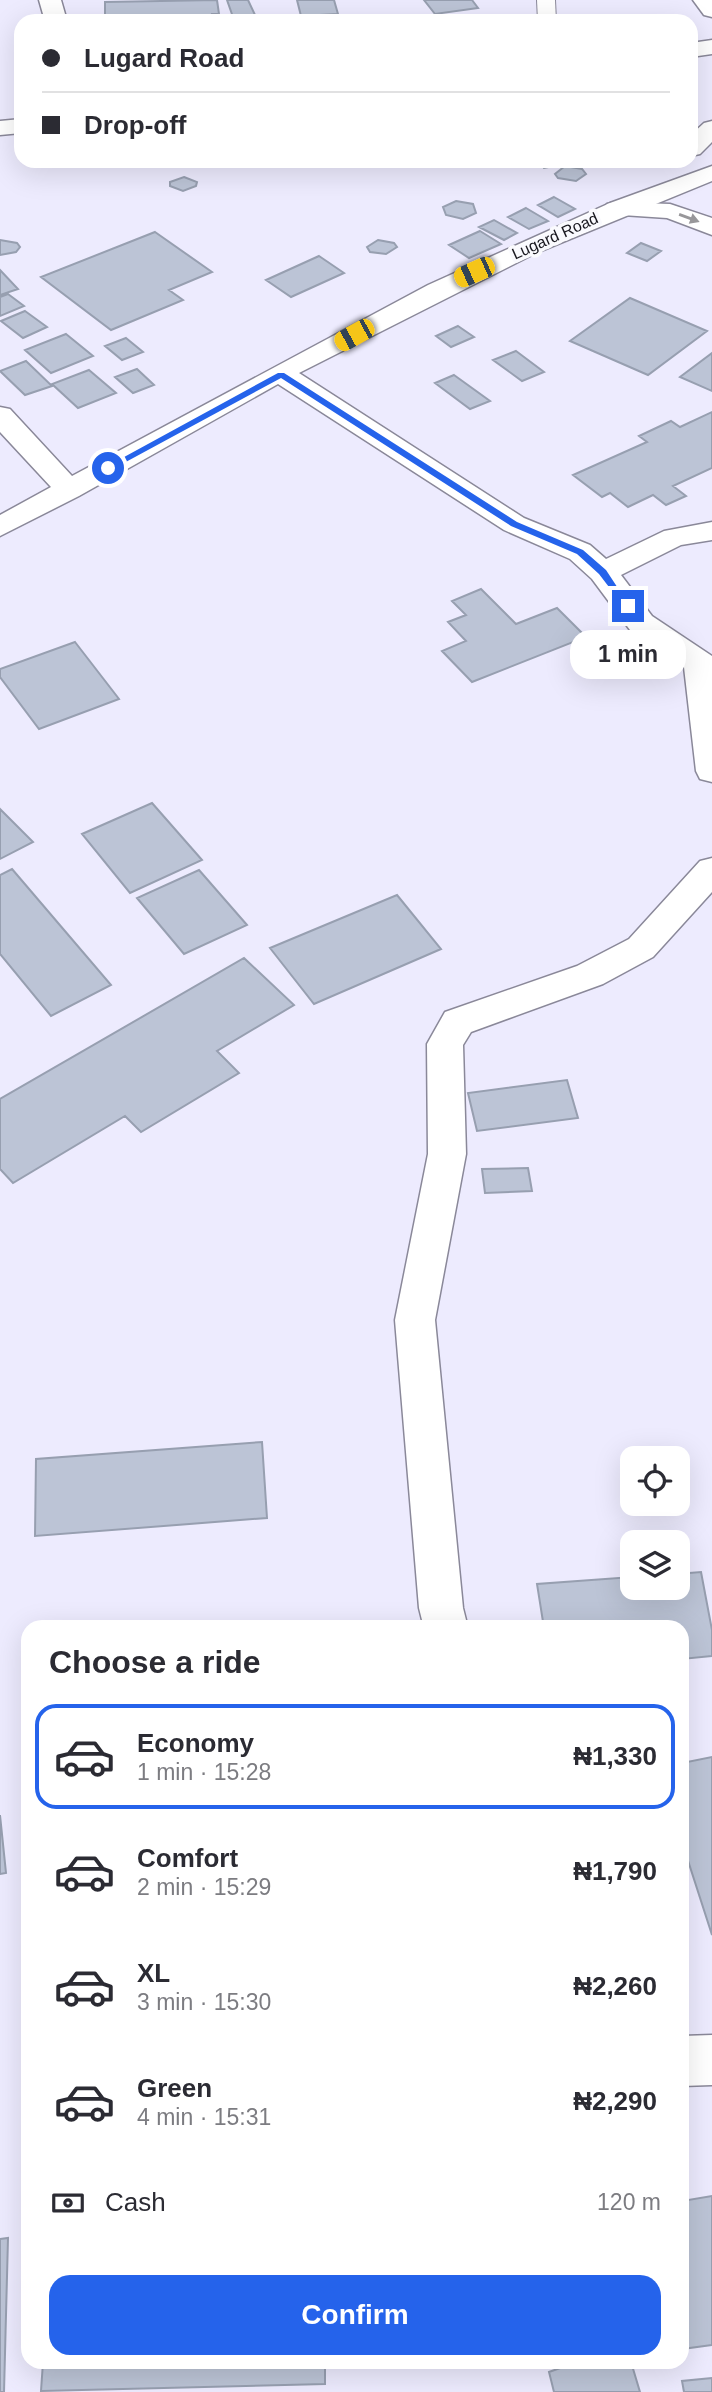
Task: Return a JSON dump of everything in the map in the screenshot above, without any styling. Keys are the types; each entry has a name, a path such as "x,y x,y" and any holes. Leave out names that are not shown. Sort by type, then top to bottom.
{"street":[{"path":"704,0 712,10"},
{"path":"698,142 712,128"},
{"path":"622,206 669,168"},
{"path":"622,206 712,173"},
{"path":"622,206 670,211 712,227"},
{"name":"Lugard Road","path":"0,527 450,283 622,206"},
{"path":"281,374 514,524 580,552 603,572 641,624 706,666 712,771"},
{"path":"0,415 69,490"},
{"path":"603,572 674,537 712,531"},
{"path":"444,1620 415,1320 427,1243 447,1154 445,1044 458,1021 590,975 641,947 712,870"},
{"path":"689,2061 712,2060"}],"building":[{"path":"217,0 219,14 105,14 105,2"},
{"path":"227,0 248,0 255,14 232,14"},
{"path":"297,0 334,0 338,14 300,14"},
{"path":"424,0 472,0 478,8 435,14"},
{"path":"562,168 576,168 582,169 586,174 576,181 558,178 555,174"},
{"path":"184,177 197,182 196,186 183,191 170,186 170,182"},
{"path":"554,197 575,209 558,217 538,205"},
{"path":"456,201 473,204 476,213 463,219 446,215 443,207"},
{"path":"526,208 548,221 529,229 508,217"},
{"path":"494,220 517,233 504,240 479,227"},
{"path":"480,231 501,244 469,258 449,245"},
{"path":"155,232 212,272 169,290 183,300 111,330 41,277"},
{"path":"0,240 17,243 20,247 16,252 0,255"},
{"path":"378,240 394,243 397,247 386,254 370,252 367,247"},
{"path":"641,243 661,251 647,261 627,253"},
{"path":"319,256 344,273 291,297 266,280"},
{"path":"0,270 18,289 0,295"},
{"path":"8,294 24,306 0,316 0,297"},
{"path":"630,298 707,331 648,375 570,341"},
{"path":"25,311 47,327 23,338 1,321"},
{"path":"458,326 474,337 451,347 436,336"},
{"path":"66,334 93,356 51,373 25,350"},
{"path":"126,338 143,352 122,360 105,346"},
{"path":"516,351 544,372 522,381 493,360"},
{"path":"712,353 712,391 680,377"},
{"path":"26,361 52,386 25,395 0,371"},
{"path":"137,369 154,385 133,393 115,377"},
{"path":"89,370 116,393 78,408 52,384"},
{"path":"454,375 490,401 470,409 435,383"},
{"path":"712,412 712,468 673,486 686,496 666,505 653,495 628,507 610,493 602,497 573,475 647,442 639,436 671,421 680,427"},
{"path":"481,589 516,624 557,608 586,637 472,682 442,651 466,641 448,622 466,615 452,601"},
{"path":"75,642 119,699 39,729 0,677 0,669"},
{"path":"152,803 202,860 130,893 82,834"},
{"path":"0,809 33,842 0,859"},
{"path":"12,869 111,985 51,1016 0,954 0,875"},
{"path":"199,870 247,925 184,954 137,898"},
{"path":"397,895 441,949 314,1004 270,948"},
{"path":"244,958 294,1005 217,1051 239,1073 141,1132 125,1116 13,1183 0,1169 0,1099"},
{"path":"567,1080 578,1118 477,1131 468,1093"},
{"path":"528,1168 532,1191 485,1193 482,1169"},
{"path":"262,1442 267,1518 35,1536 36,1459"},
{"path":"701,1572 712,1630 712,1656 689,1658 689,1620 543,1620 537,1584 620,1578 620,1600 690,1600 690,1573"},
{"path":"712,1757 712,1935 689,1864 689,1762"},
{"path":"0,1815 6,1873 0,1874"},
{"path":"712,2196 712,2345 689,2348 689,2200"},
{"path":"8,2238 4,2392 0,2392 0,2239"},
{"path":"43,2369 325,2369 325,2384 41,2391"},
{"path":"557,2369 633,2369 640,2392 554,2392 549,2372"},
{"path":"712,2378 712,2392 684,2392 682,2381"}],"route":[{"path":"108,468 281,374 514,524 580,552 603,572 628,606"}]}
